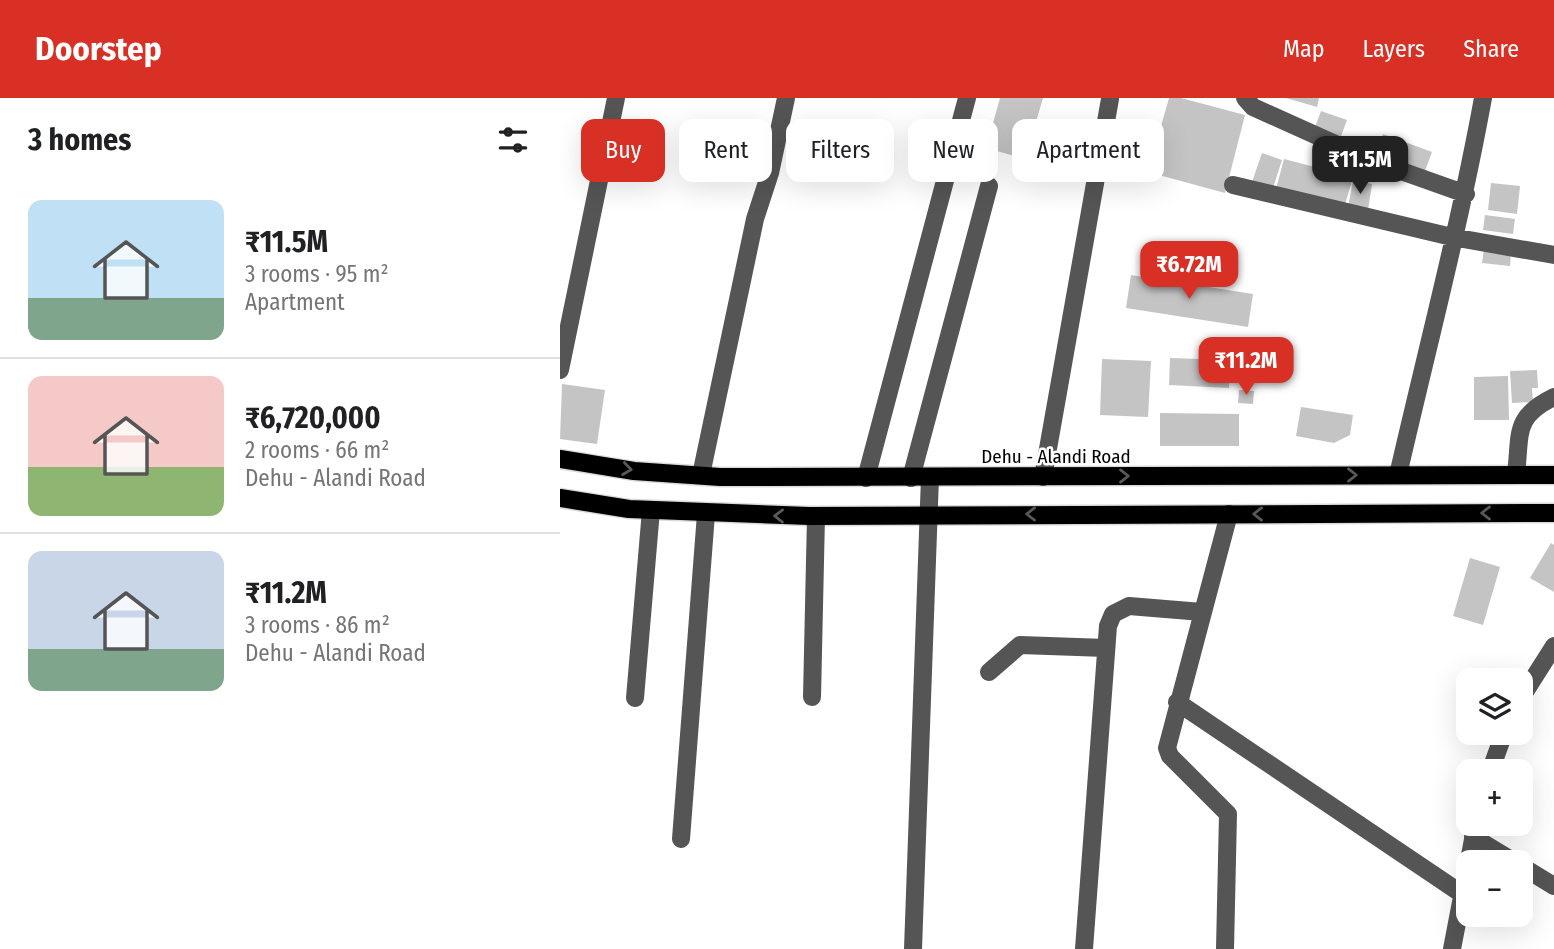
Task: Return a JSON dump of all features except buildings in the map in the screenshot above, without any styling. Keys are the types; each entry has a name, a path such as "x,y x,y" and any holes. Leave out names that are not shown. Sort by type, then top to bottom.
{"main road":[{"name":"Dehu - Alandi Road","path":"560,459 634,471 866,478 1554,475"},
{"path":"560,498 706,514 816,516 1554,513"}],"street":[{"path":"560,370 616,98"},
{"path":"701,475 755,219 770,173 786,98"},
{"path":"866,478 967,98"},
{"path":"1245,98 1253,107 1373,161 1466,194"},
{"path":"1398,475 1452,237 1466,194 1483,98"},
{"path":"1043,477 1110,99"},
{"path":"1233,185 1452,237 1554,255"},
{"path":"911,478 989,186"},
{"path":"1516,474 1522,422 1533,408 1554,397"},
{"path":"914,949 930,477"},
{"path":"635,698 651,510"},
{"path":"681,839 706,514"},
{"path":"1225,949 1228,814 1170,756 1168,735 1229,514"},
{"path":"812,697 816,516"},
{"path":"1084,949 1108,626 1120,608 1129,606 1202,612"},
{"path":"989,671 1020,645 1106,648"},
{"path":"1533,679 1554,646"},
{"path":"1177,702 1456,890"},
{"path":"1482,836 1499,850"},
{"path":"1533,874 1554,886"},
{"path":"1452,949 1456,927"}]}
